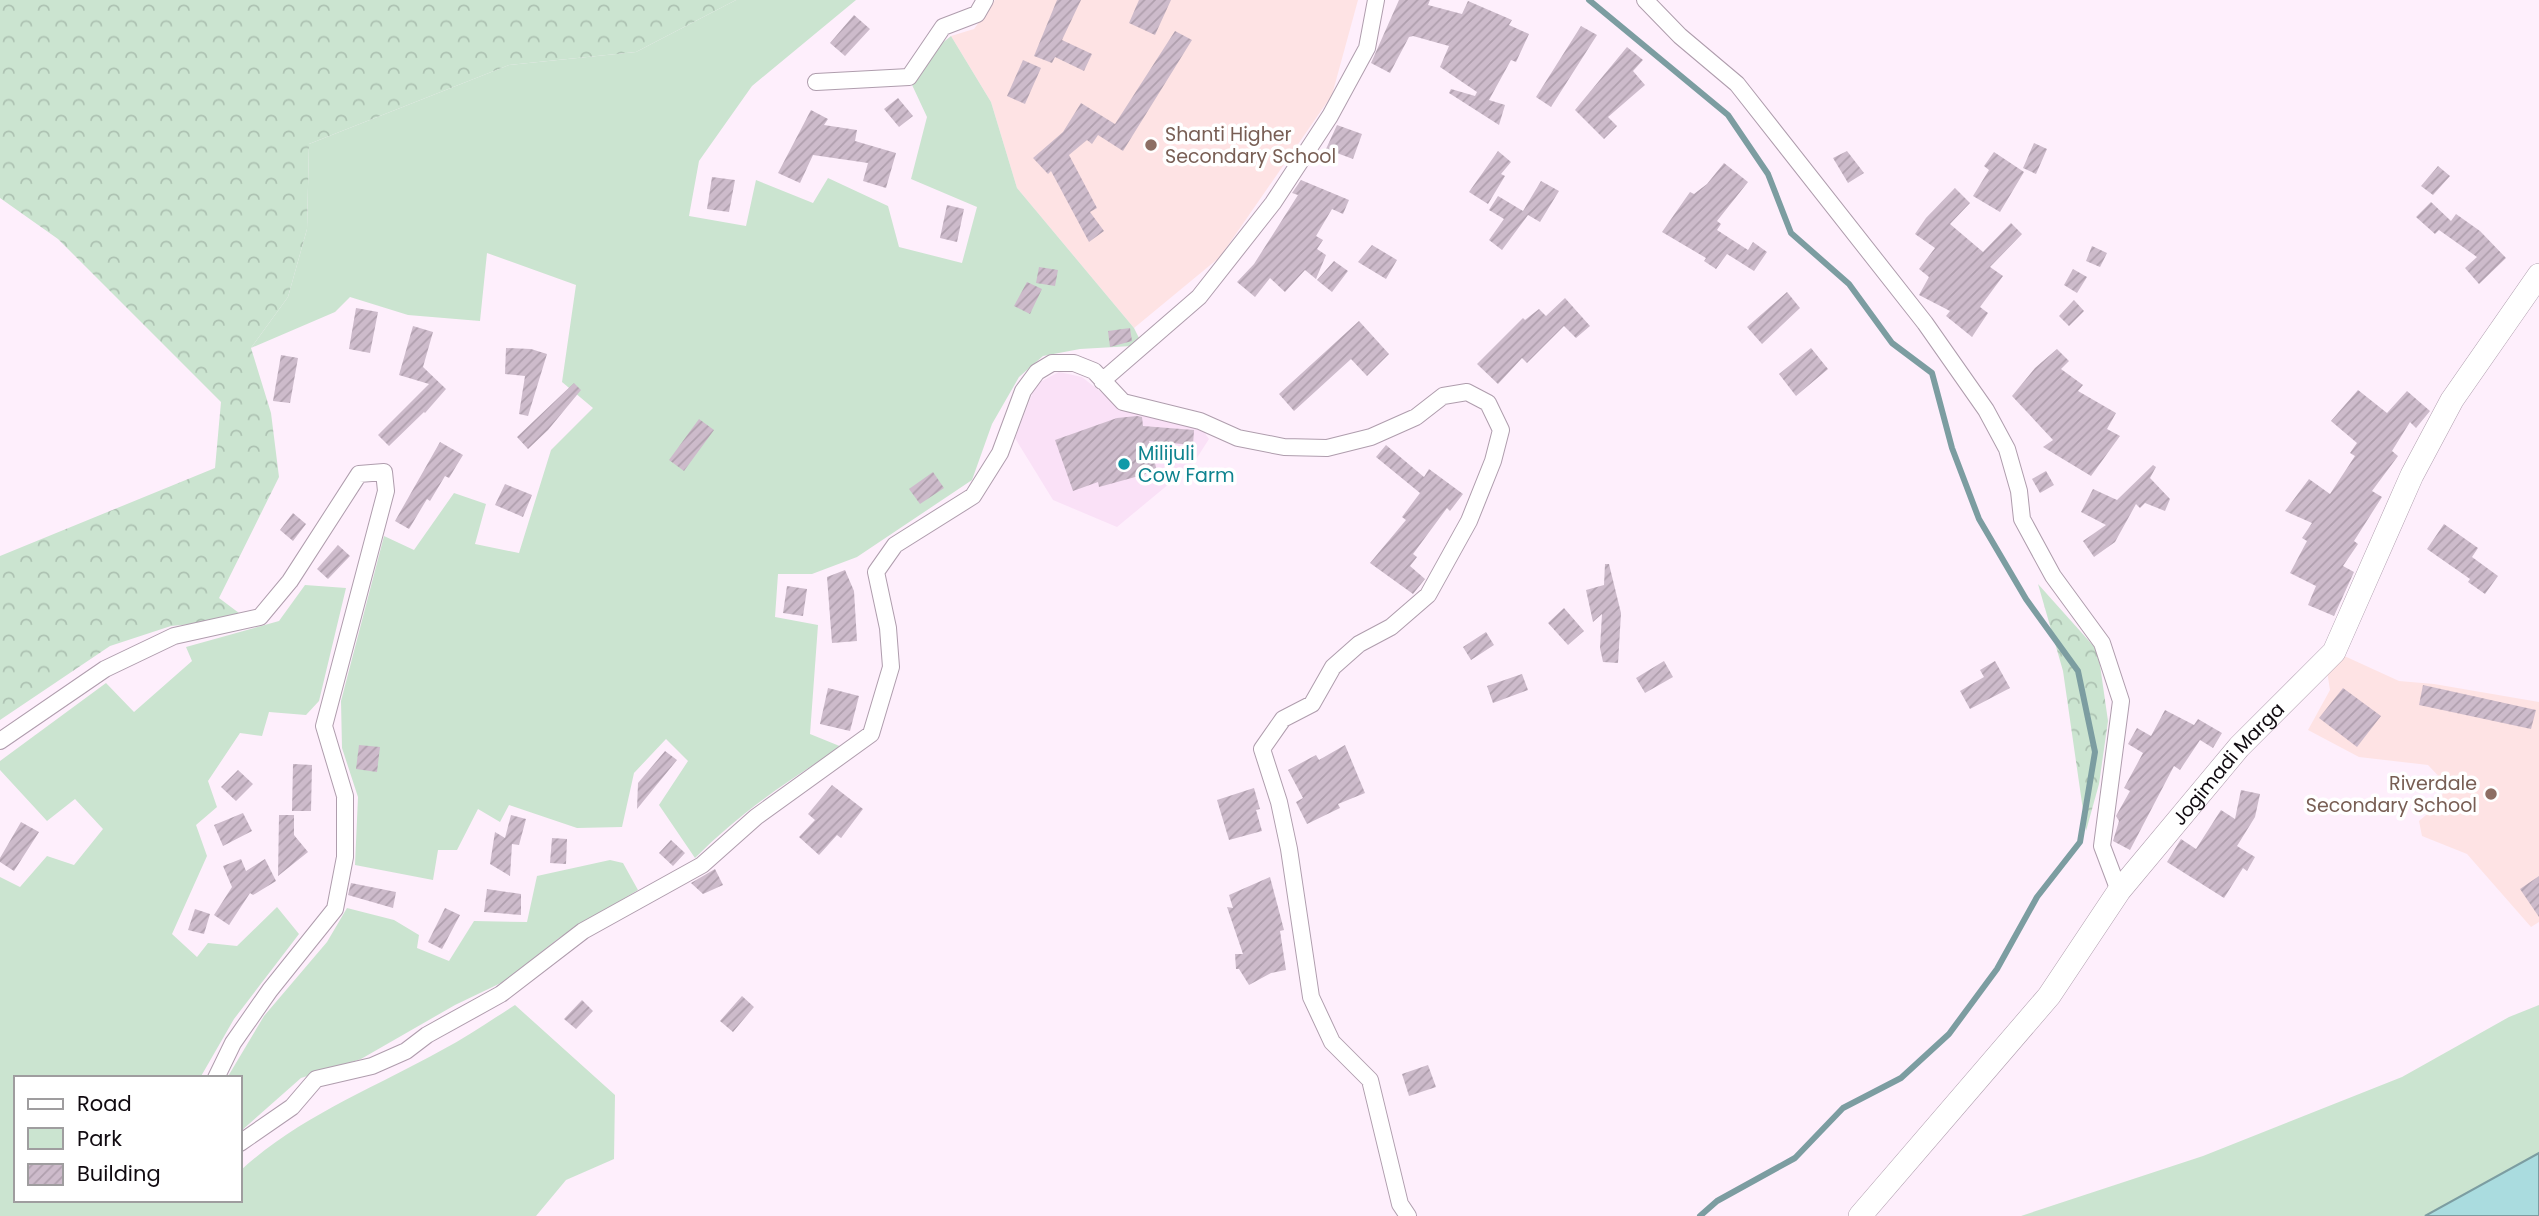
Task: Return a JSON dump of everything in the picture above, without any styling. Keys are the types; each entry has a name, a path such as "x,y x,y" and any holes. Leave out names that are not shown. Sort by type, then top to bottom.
{"main road":[{"name":"Jogimadi Marga","path":"1860,1216 2049,996 2119,891 2239,747 2334,652 2412,475 2452,400 2539,275"}],"street":[{"path":"816,82 909,77 943,27 976,14 985,0"},
{"path":"1102,382 1199,297 1273,203 1331,116 1367,48 1376,0"},
{"path":"1645,0 1680,36 1737,84 1925,323 1986,410 2007,449 2019,491 2022,519 2053,576 2102,643 2121,701 2102,846 2119,891"},
{"path":"242,1142 292,1107 316,1079 372,1066 405,1051 427,1035 501,994 583,930 702,864 756,817 871,734 891,667 888,628 876,572 895,545 973,496 1000,453 1012,413 1037,372 1052,363 1074,363 1094,371 1123,402 1200,421 1238,438 1284,447 1327,448 1371,437 1416,416 1443,396 1466,392 1488,402 1501,430 1493,461 1469,521 1429,595 1391,627 1359,644 1333,667 1312,704 1283,719 1262,749 1284,826 1311,997 1332,1042 1370,1080 1400,1204 1408,1216"},
{"path":"0,741 105,669 174,636 260,617 290,581 359,474 384,472 386,491 324,726 345,796 345,857 335,909 270,990 233,1043 217,1076"}],"shaded area":[{"name":"Shanti Higher Secondary School","path":"995,0 1358,0 1332,95 1220,257 1134,328 1017,188 991,102 951,36 974,29"},
{"path":"1059,372 1082,377 1117,405 1202,429 1209,439 1193,464 1117,527 1053,500 1015,438 1036,384"},
{"name":"Riverdale Secondary School","path":"2340,654 2399,681 2434,684 2539,702 2539,922 2531,927 2467,854 2422,836 2419,821 2439,804 2446,784 2428,765 2359,757 2308,730 2330,690 2327,671"}],"green space":[{"path":"0,0 736,0 636,52 509,65 309,144 307,229 288,297 251,348 271,413 279,477 219,598 239,613 224,621 171,626 110,646 0,720 0,556 215,468 221,402 58,239 0,198"},
{"path":"736,0 856,0 752,86 699,161 689,216 746,226 756,180 813,203 828,178 888,206 899,247 962,263 977,207 911,179 927,117 906,72 951,36 991,102 1017,188 1134,328 1139,338 1132,346 1080,349 1043,356 1019,377 992,424 972,480 857,557 812,574 778,574 775,617 818,625 810,734 842,747 765,798 695,858 659,805 688,761 666,739 634,773 622,827 577,828 509,805 500,822 478,809 457,850 438,850 433,880 355,865 358,797 342,748 341,701 384,536 414,550 454,493 486,504 475,544 519,553 551,450 593,408 562,382 576,285 487,253 480,321 408,315 350,297 335,312 251,348 288,297 307,229 309,144 509,65 636,52"},
{"path":"2038,584 2098,651 2108,721 2099,784 2086,831 2063,671"},
{"path":"305,585 346,588 319,701 306,715 269,712 262,736 240,733 208,781 217,807 196,825 207,856 172,934 197,957 208,943 237,946 277,907 299,934 234,1019 201,1076 14,1076 14,1202 242,1202 242,1169 286,1135 337,1104 451,1045 515,1005 615,1095 614,1159 566,1180 536,1216 0,1216 0,877 20,887 47,856 74,865 103,829 75,799 47,821 0,770 0,761 106,683 134,712 192,661 186,647 279,621"},
{"path":"610,860 623,863 638,890 559,938 505,981 455,1005 361,1059 301,1078 242,1130 242,1076 228,1076 264,1016 327,942 347,908 394,920 419,935 417,948 449,961 474,921 527,922 537,876"},
{"path":"2539,1005 2539,1153 2425,1216 2021,1216 2203,1156 2402,1077 2509,1017"}],"water":[{"path":"2539,1153 2539,1216 2425,1216"}],"building":[{"path":"1057,0 1081,0 1062,40 1092,54 1084,71 1055,57 1052,63 1034,56"},
{"path":"1139,0 1171,0 1155,35 1129,23"},
{"path":"1399,0 1430,0 1428,5 1462,14 1468,1 1512,20 1509,25 1529,34 1516,62 1511,60 1489,100 1505,105 1499,125 1449,93 1451,89 1475,96 1477,92 1440,67 1449,46 1413,36 1409,37 1390,73 1371,63"},
{"path":"854,15 870,29 845,56 830,43"},
{"path":"1581,26 1597,35 1551,107 1536,97"},
{"path":"1175,31 1192,40 1123,151 1098,135 1092,144 1087,140 1069,155 1097,208 1090,212 1104,231 1089,242 1051,171 1048,174 1033,158 1063,132 1081,103 1115,124"},
{"path":"1627,47 1643,60 1633,71 1645,85 1608,117 1617,126 1604,139 1575,110"},
{"path":"1023,60 1041,68 1025,104 1007,96"},
{"path":"898,98 913,116 899,127 884,109"},
{"path":"811,110 828,119 824,125 857,130 855,141 896,153 886,188 863,181 868,163 813,155 800,183 778,173"},
{"path":"1337,125 1362,134 1353,159 1326,149"},
{"path":"2034,143 2047,149 2036,174 2023,168"},
{"path":"1498,151 1511,162 1501,174 1505,176 1488,204 1469,192"},
{"path":"1847,151 1864,173 1848,183 1833,158"},
{"path":"1994,152 2024,172 2000,212 1973,196 1989,170 1984,166"},
{"path":"1724,163 1748,182 1717,221 1721,224 1717,230 1748,250 1753,242 1767,252 1754,271 1727,254 1716,269 1704,261 1706,258 1662,232 1690,192 1694,194 1707,184"},
{"path":"2438,166 2450,176 2433,195 2421,186"},
{"path":"712,177 735,180 729,212 707,209"},
{"path":"1301,180 1349,200 1343,214 1332,209 1316,236 1323,240 1317,249 1326,255 1316,279 1305,270 1285,292 1270,278 1255,297 1237,282 1254,264 1298,195 1292,193"},
{"path":"1541,181 1559,191 1540,222 1528,215 1502,250 1489,240 1504,219 1489,210 1498,196 1523,211"},
{"path":"1955,188 1970,203 1950,224 1983,252 2011,223 2022,234 1990,267 2003,276 1980,307 1988,313 1972,337 1946,316 1950,311 1919,295 1929,277 1919,269 1935,248 1915,234 1926,218"},
{"path":"2431,202 2451,221 2456,214 2480,231 2506,258 2479,284 2465,268 2477,257 2439,230 2435,234 2416,217"},
{"path":"947,205 964,209 957,242 940,238"},
{"path":"1372,245 1397,260 1386,279 1358,262"},
{"path":"2092,246 2107,253 2100,267 2086,261"},
{"path":"1334,261 1348,271 1332,292 1317,280"},
{"path":"1039,267 1058,270 1055,286 1036,283"},
{"path":"2073,269 2087,277 2077,293 2064,285"},
{"path":"1027,282 1042,289 1030,314 1014,306"},
{"path":"1787,292 1800,308 1762,344 1747,327"},
{"path":"1565,298 1590,326 1576,338 1564,326 1527,363 1522,358 1498,384 1477,364 1523,318 1525,320 1539,309 1546,316"},
{"path":"2074,300 2084,311 2069,326 2059,316"},
{"path":"356,308 378,312 370,353 349,349"},
{"path":"1359,321 1389,354 1367,376 1351,359 1294,411 1279,394"},
{"path":"413,326 433,332 423,367 446,389 425,413 389,446 378,435 429,384 399,375"},
{"path":"1130,328 1132,341 1110,347 1108,331"},
{"path":"506,348 531,349 547,354 528,416 519,414 525,376 505,374"},
{"path":"1811,348 1828,369 1796,396 1779,374"},
{"path":"2057,349 2069,361 2061,369 2083,385 2078,391 2116,413 2107,429 2120,436 2091,476 2043,447 2053,440 2012,396 2035,368"},
{"path":"281,355 298,358 290,403 273,401"},
{"path":"574,383 581,390 548,430 528,449 517,437"},
{"path":"2358,390 2387,413 2407,391 2430,411 2416,428 2410,422 2392,451 2398,456 2372,491 2382,497 2354,541 2358,544 2343,566 2354,572 2334,616 2308,605 2316,586 2290,573 2307,541 2302,538 2312,523 2285,511 2309,479 2330,494 2355,456 2350,453 2357,443 2331,421"},
{"path":"1142,417 1143,426 1194,430 1193,445 1149,441 1157,471 1099,487 1098,482 1073,491 1055,440 1117,418"},
{"path":"699,419 714,430 684,471 669,460"},
{"path":"440,442 463,455 449,478 445,476 430,501 427,499 409,529 395,521"},
{"path":"1386,445 1424,477 1429,469 1463,494 1450,511 1447,508 1413,554 1417,557 1410,566 1425,579 1413,594 1370,563 1406,520 1402,517 1420,493 1376,457"},
{"path":"2153,465 2156,467 2150,478 2170,499 2165,511 2145,503 2140,508 2136,504 2115,542 2094,557 2083,541 2106,525 2081,512 2093,489 2117,500"},
{"path":"2046,471 2054,485 2040,493 2032,479"},
{"path":"933,472 944,488 920,504 909,489"},
{"path":"505,484 532,495 523,517 495,505"},
{"path":"293,513 306,524 293,541 280,530"},
{"path":"2444,524 2478,548 2472,557 2498,576 2485,594 2468,582 2470,579 2427,549"},
{"path":"338,545 350,556 328,579 317,569"},
{"path":"1605,564 1609,564 1621,613 1618,663 1603,662 1600,648 1602,614 1593,622 1586,590 1604,585"},
{"path":"845,570 854,591 857,641 832,643 827,577"},
{"path":"787,586 807,589 803,616 783,613"},
{"path":"1564,608 1584,631 1568,645 1548,623"},
{"path":"1486,632 1494,645 1471,660 1463,647"},
{"path":"1664,661 1673,677 1645,693 1636,678"},
{"path":"1995,661 2010,688 1970,709 1960,691 1984,677 1980,670"},
{"path":"1522,674 1528,690 1493,703 1487,686"},
{"path":"2423,685 2536,710 2531,729 2419,705"},
{"path":"828,688 859,696 850,731 820,724"},
{"path":"2343,688 2381,716 2357,747 2319,718"},
{"path":"2165,710 2194,725 2198,719 2222,733 2213,748 2200,740 2180,770 2174,766 2130,850 2113,841 2119,821 2116,816 2130,791 2124,788 2143,753 2128,744 2137,728 2151,736"},
{"path":"359,745 380,747 377,772 356,769"},
{"path":"1345,745 1365,793 1338,804 1340,808 1307,824 1296,802 1303,798 1288,770 1316,755 1319,760"},
{"path":"665,751 677,760 637,809 638,783"},
{"path":"293,764 312,765 311,811 292,811"},
{"path":"238,770 253,784 236,801 221,787"},
{"path":"832,785 863,809 841,838 837,835 819,855 799,837 815,820 808,814"},
{"path":"1254,788 1262,831 1229,840 1217,800"},
{"path":"2241,790 2260,794 2255,817 2237,846 2255,857 2247,871 2243,868 2224,898 2167,862 2181,839 2196,849 2221,810 2235,819"},
{"path":"243,813 252,831 223,846 214,825"},
{"path":"279,815 294,815 294,835 308,852 278,876"},
{"path":"511,815 526,819 519,845 512,844 510,876 490,864 495,832 505,838"},
{"path":"21,822 39,832 14,871 0,862 0,858"},
{"path":"552,838 567,839 566,864 550,863"},
{"path":"671,840 685,853 673,866 659,853"},
{"path":"241,859 246,871 265,859 276,881 253,895 250,893 229,925 214,915 232,887 223,866"},
{"path":"715,869 723,885 703,894 691,883"},
{"path":"2539,876 2539,917 2520,889"},
{"path":"1270,877 1284,930 1280,931 1286,970 1271,973 1249,985 1239,969 1236,969 1235,954 1243,954 1227,907 1233,908 1229,895"},
{"path":"351,883 396,892 393,908 348,895"},
{"path":"487,889 521,894 521,915 484,912"},
{"path":"445,908 460,915 442,949 428,942"},
{"path":"195,909 210,914 204,934 188,930"},
{"path":"742,996 754,1007 733,1032 720,1021"},
{"path":"582,1000 593,1011 576,1029 564,1019"},
{"path":"1428,1065 1436,1087 1409,1096 1402,1074"}],"waterway":[{"path":"1589,0 1728,115 1768,174 1791,233 1849,284 1892,343 1932,373 1952,448 1979,519 2026,599 2078,671 2095,752 2080,842 2037,897 1997,969 1949,1034 1901,1078 1843,1108 1795,1158 1717,1201 1700,1216"}],"place":[{"name":"Shanti Higher Secondary School","path":"1151,145"},
{"name":"Milijuli Cow Farm","path":"1124,464"},
{"name":"Riverdale Secondary School","path":"2491,794"}]}
